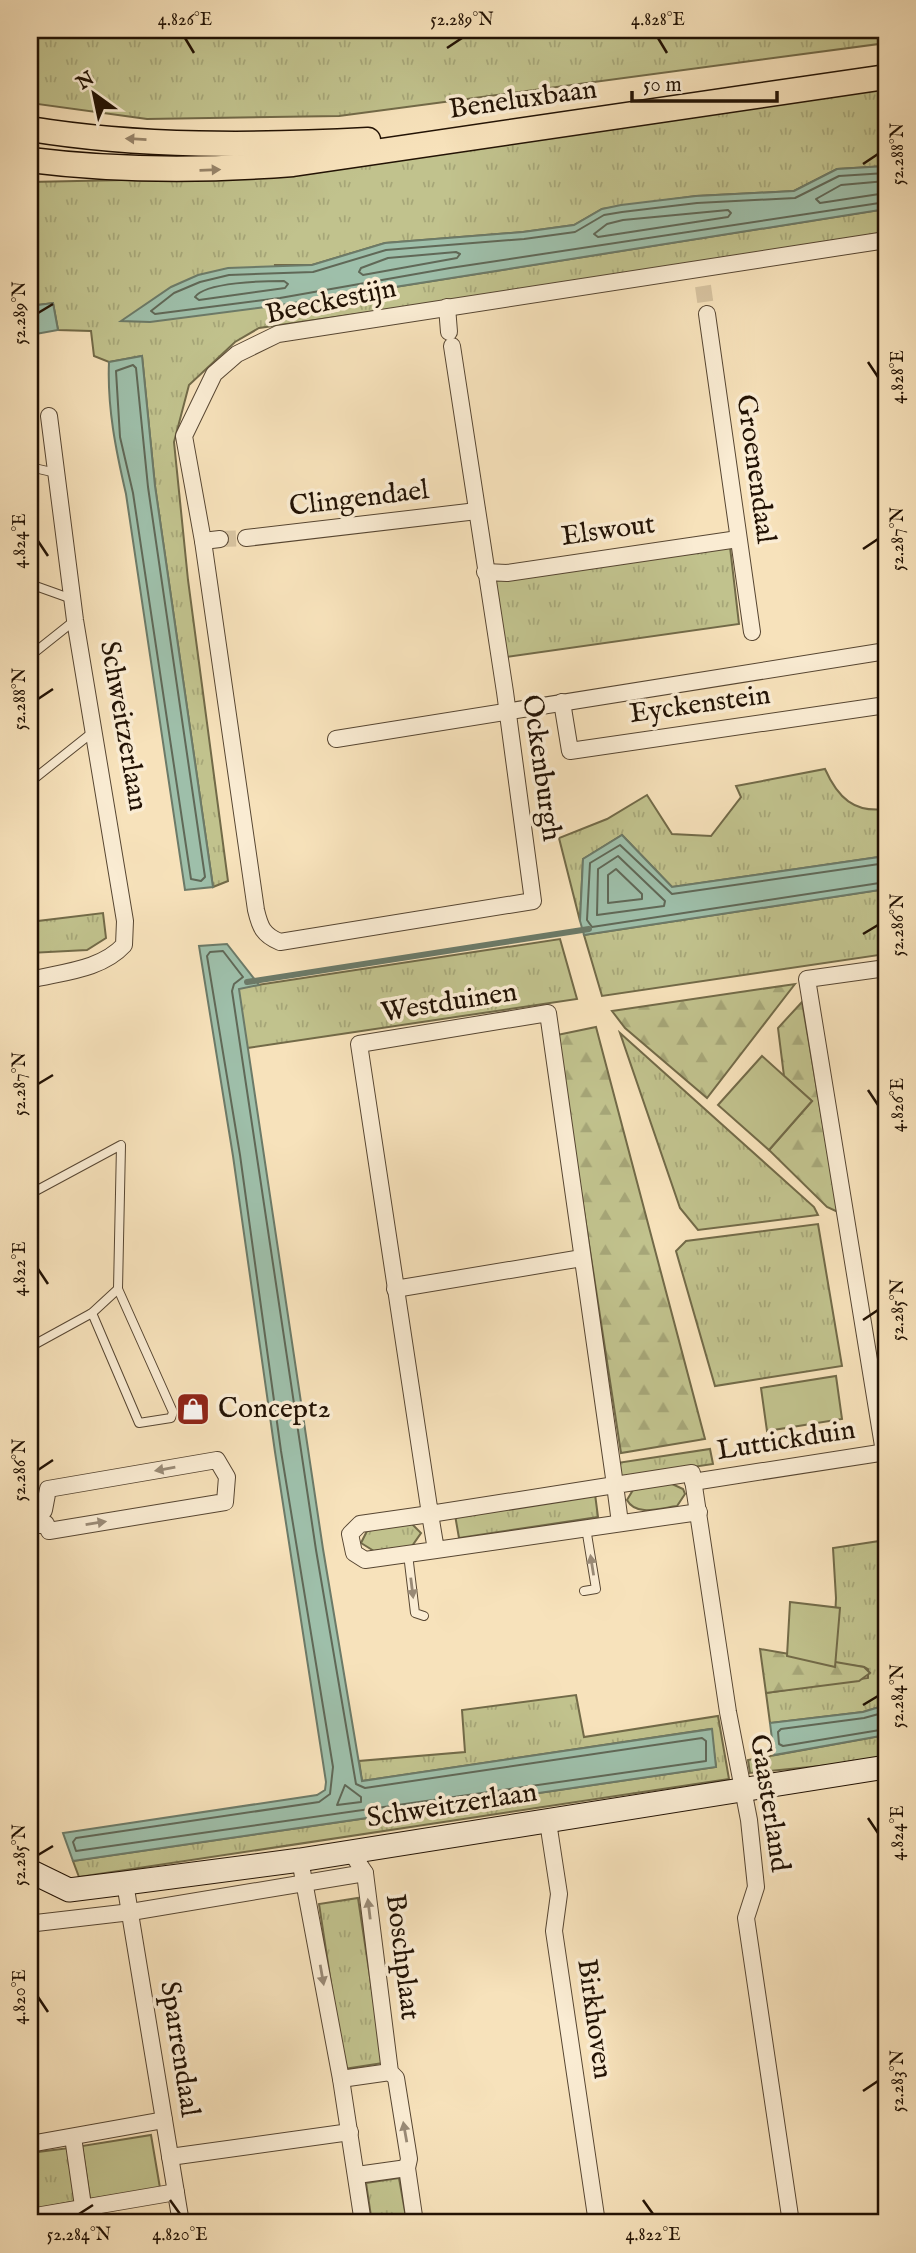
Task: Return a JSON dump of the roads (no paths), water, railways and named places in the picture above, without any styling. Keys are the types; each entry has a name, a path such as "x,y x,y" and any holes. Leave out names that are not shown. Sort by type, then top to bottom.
{"main road":[{"name":"Beneluxbaan","path":"30,160 94,168 209,170 293,164 886,77"},
{"name":"Beneluxbaan","path":"30,129 72,136 236,145 382,139 417,145"}],"street":[{"name":"Beeckestijn","path":"256,910 203,541 184,436 214,374 237,354 278,334 886,242"},
{"path":"701,269 703,286"},
{"name":"Ockenburgh","path":"256,910 260,927 267,937 280,942 533,901 508,712 447,307"},
{"name":"Groenendaal","path":"707,314 752,632"},
{"name":"Schweitzerlaan","path":"30,980 96,964 113,957 124,945 125,921 75,620 48,416"},
{"name":"Clingendael","path":"246,538 477,511"},
{"path":"203,541 220,539"},
{"name":"Elswout","path":"485,572 507,573 738,539"},
{"name":"Eyckenstein","path":"336,739 886,651"},
{"name":"Eyckenstein","path":"562,702 570,751 886,705"},
{"path":"885,1452 807,979 886,968"},
{"name":"Westduinen","path":"430,1514 359,1044 548,1013 565,1114 582,1258 615,1485"},
{"path":"395,1289 582,1258"},
{"name":"Luttickduin","path":"615,1485 885,1452"},
{"path":"217,1460 227,1477 225,1502 49,1531 37,1518 48,1489 217,1460"},
{"name":"Gaasterland","path":"693,1477 756,1887 746,1918 792,2223"},
{"path":"620,1523 615,1485 360,1524 350,1534 354,1553 365,1560 699,1512"},
{"path":"430,1514 436,1550"},
{"name":"Schweitzerlaan","path":"30,1871 69,1889 125,1883 300,1860 743,1792 886,1767"},
{"name":"Birkhoven","path":"548,1822 559,1894 554,1931 597,2223"},
{"name":"Boschplaat","path":"351,1852 365,1873 390,2072 396,2078 410,2159 407,2168 415,2223"},
{"path":"300,1860 341,2079 363,2223"},
{"name":"Schweitzerlaan","path":"30,1920 36,1923 131,1912 365,1873"},
{"name":"Sparrendaal","path":"125,1883 181,2223"},
{"path":"341,2079 390,2072"},
{"path":"30,2144 164,2120"},
{"path":"170,2157 349,2132"},
{"path":"73,2137 83,2206"},
{"path":"357,2175 407,2168"},
{"path":"30,2217 176,2192"}],"lane":[{"path":"30,467 56,473"},
{"path":"30,584 72,599"},
{"path":"30,656 75,620"},
{"path":"30,782 93,732"},
{"path":"30,1194 121,1145 118,1289 173,1412 171,1418 139,1423 92,1313"},
{"path":"30,1347 92,1313 118,1289"},
{"path":"584,1591 596,1589 586,1528"},
{"path":"408,1554 415,1613 424,1616"}],"water":[{"path":"886,166 886,209 281,305 150,322 121,321 171,287 198,275 228,268 312,265 385,243 523,232 574,225 602,209 621,205 696,196 794,191 837,169"},
{"path":"53,303 58,330 30,335 30,306"},
{"path":"142,356 155,486 213,887 185,890 109,396 109,362"},
{"path":"622,835 672,887 886,856 886,889 584,935 580,921 583,859"},
{"path":"227,944 259,985 239,989 323,1549 362,1781 712,1729 716,1767 73,1861 63,1833 317,1795 325,1790 326,1782 233,1156 199,946"},
{"path":"886,1705 886,1735 774,1755 770,1723 863,1712"}],"waterway":[{"path":"247,982 589,929"}],"tunnel":[{"path":"703,286 707,314"},
{"path":"220,539 246,538"}],"place":[{"name":"Concept2","path":"193,1409"}]}
